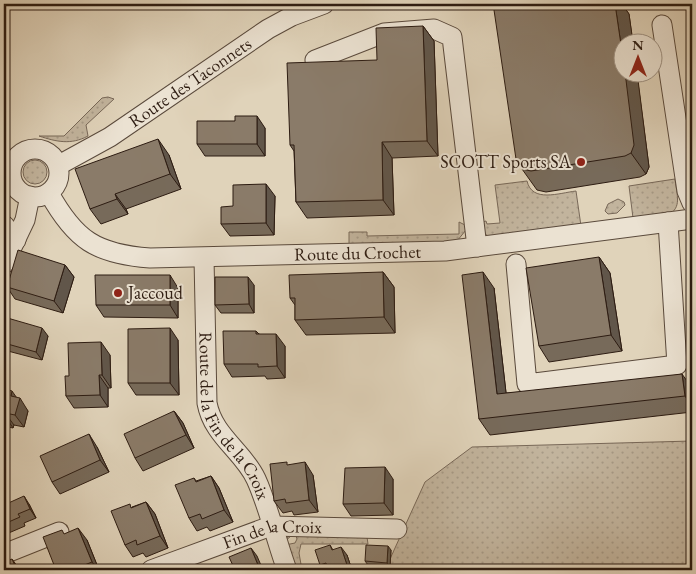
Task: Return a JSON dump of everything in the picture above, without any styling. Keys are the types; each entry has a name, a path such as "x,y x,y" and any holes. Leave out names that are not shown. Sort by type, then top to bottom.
{"street":[{"name":"Route des Taconnets","path":"58,165 110,138 268,29 292,16 324,4"},
{"path":"662,25 687,191 692,203"},
{"path":"315,60 384,33 434,28 452,37 477,247"},
{"path":"4,264 25,220 40,195 58,182 58,165 52,155 38,149 22,152 9,160 11,167 8,181 23,194 40,195"},
{"name":"Route du Crochet","path":"40,195 68,225 85,239 106,252 124,256 150,258 445,251 692,219"},
{"path":"516,264 527,384 676,365 668,222"},
{"path":"4,225 16,240"},
{"name":"Route de la Fin de la Croix","path":"204,258 207,404 209,416 217,430 251,470 257,481 287,570"},
{"name":"Fin de la Croix","path":"151,570 272,526 398,529"},
{"path":"4,554 59,532"}],"shaded area":[{"path":"102,98 114,99 86,125 88,136 76,141 64,142 39,136 64,136"},
{"path":"35,160 43,164 47,172 43,180 35,184 27,180 23,172 27,164"},
{"path":"675,179 678,198 676,206 671,213 633,218 629,186"},
{"path":"527,181 534,192 540,194 554,195 576,191 581,226 491,238 485,234 482,222 486,221 487,224 500,223 495,185"},
{"path":"618,199 624,202 625,205 617,213 608,214 605,211 608,204"},
{"path":"459,222 465,225 466,230 457,241 349,246 349,232 367,232 367,236 459,234"},
{"path":"692,441 692,570 385,570 425,482 472,447"},
{"path":"289,535 367,537 368,544 301,544 299,553 302,570 297,570 288,547 285,545 295,543 297,539 296,536 291,536 284,542"}],"building":[{"path":"497,4 615,4 619,32 614,32 614,82 626,82 634,145 631,153 625,156 531,171 522,169 516,159 494,10"},
{"path":"423,26 427,141 382,142 383,200 296,202 294,145 290,145 287,63 377,60 376,28"},
{"path":"235,116 257,116 257,144 197,144 197,121 235,121"},
{"path":"158,139 170,174 115,194 117,199 90,209 75,169"},
{"path":"266,184 266,223 221,224 221,207 233,206 233,185"},
{"path":"18,250 65,265 54,301 7,287"},
{"path":"599,257 611,335 539,346 526,268"},
{"path":"383,272 384,317 295,320 295,298 290,298 289,275"},
{"path":"483,272 497,394 682,374 685,396 479,419 462,275"},
{"path":"95,275 170,275 170,305 96,305"},
{"path":"215,277 248,277 249,304 215,305"},
{"path":"4,317 42,328 36,352 4,343"},
{"path":"170,328 170,383 128,383 128,329"},
{"path":"223,331 256,331 256,334 276,334 277,366 258,367 258,364 224,364"},
{"path":"101,342 102,375 99,375 100,395 66,396 65,376 69,376 68,343"},
{"path":"4,388 12,391 11,396 20,398 15,415 5,413 4,416"},
{"path":"174,411 186,435 135,458 124,434"},
{"path":"89,434 100,460 52,482 40,456"},
{"path":"287,462 287,465 305,462 309,500 286,503 285,499 274,501 270,464"},
{"path":"385,467 384,503 343,504 345,468"},
{"path":"211,476 224,510 202,519 200,514 189,518 175,485 194,478 196,482"},
{"path":"24,496 30,509 18,514 20,517 4,524 4,505"},
{"path":"146,502 160,536 137,545 136,540 125,545 111,511 130,504 131,508"},
{"path":"78,528 92,562 72,570 69,570 68,567 56,570 43,537 62,530 64,534"},
{"path":"330,545 332,550 341,547 348,568 328,570 326,563 320,565 315,550"},
{"path":"366,545 388,546 387,563 365,561"},
{"path":"251,548 260,570 235,570 229,557"},
{"path":"12,559 17,570 4,570 4,562"}],"place":[{"name":"SCOTT Sports SA","path":"581,162"},
{"name":"Jaccoud","path":"118,293"}]}
